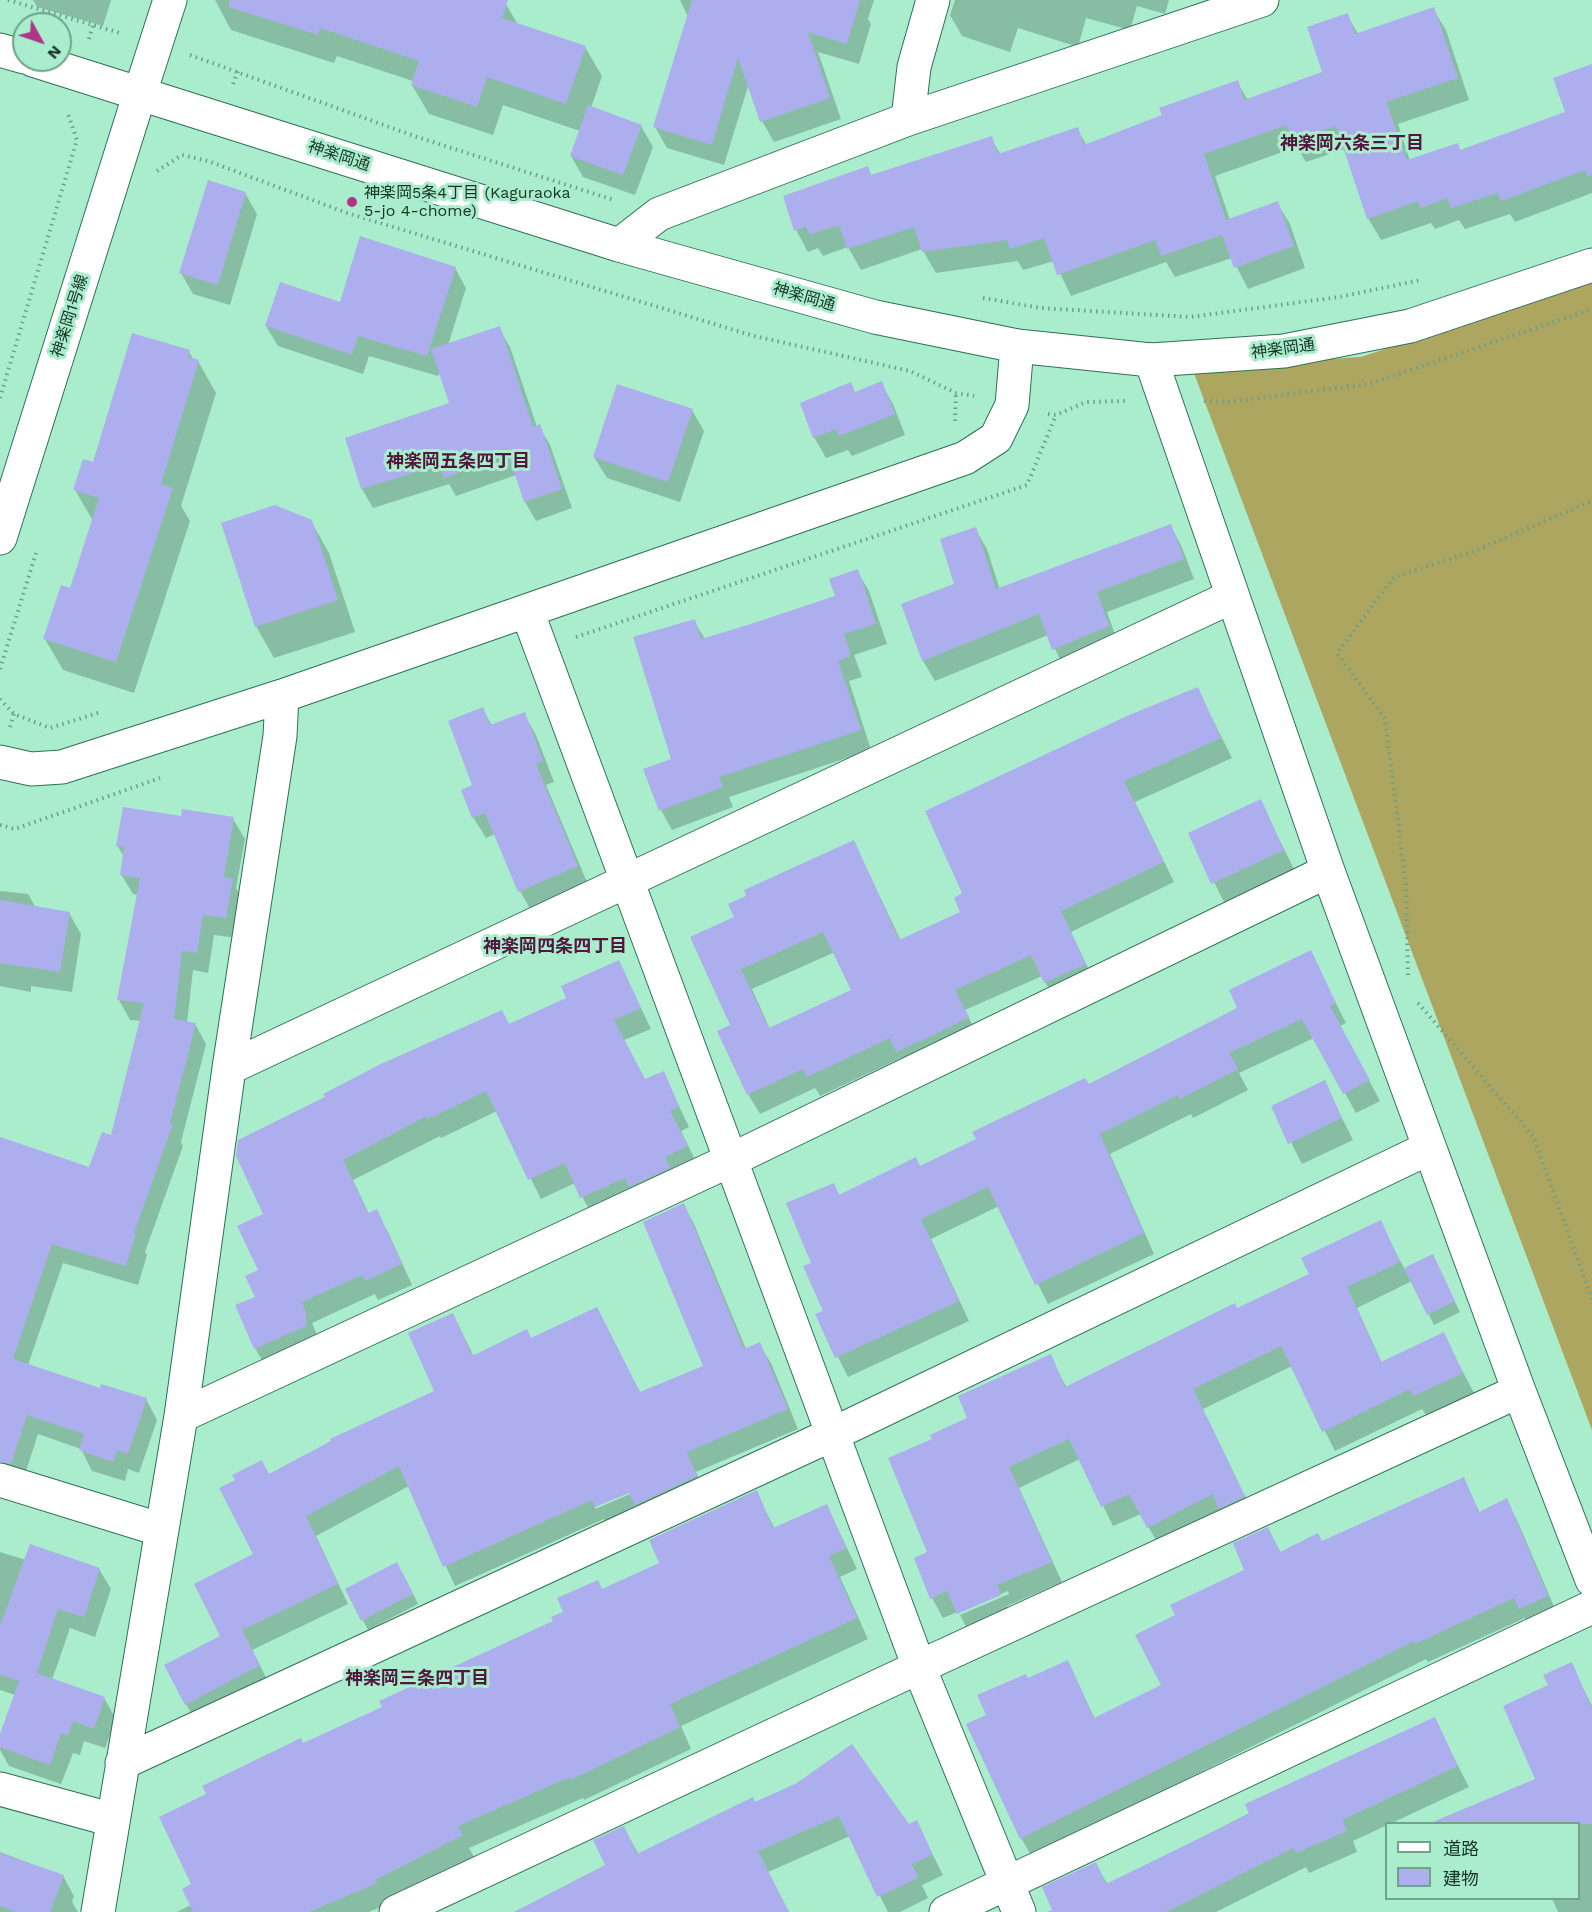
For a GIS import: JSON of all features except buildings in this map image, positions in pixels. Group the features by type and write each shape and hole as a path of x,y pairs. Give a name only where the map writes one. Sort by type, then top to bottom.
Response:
{"street":[{"name":"神楽岡1号線","path":"0,538 170,0"},
{"path":"908,119 914,67 933,0"},
{"path":"619,245 659,214 908,119 1262,0"},
{"name":"神楽岡通","path":"72,72 619,245 875,317 1017,346 1151,360 1284,351 1410,326 1592,265"},
{"path":"0,762 31,769 62,766 282,696 965,458 996,438 1012,405 1017,346"},
{"path":"1151,360 1231,597 1328,871 1429,1148 1592,1580"},
{"path":"229,1068 1231,597"},
{"path":"527,610 626,883 732,1159 919,1667 1013,1897"},
{"path":"98,1912 181,1416 229,1068 280,736 282,696"},
{"path":"181,1416 732,1159 1328,871"},
{"path":"122,1763 833,1434 1429,1148"},
{"path":"396,1912 919,1667 1520,1391"},
{"path":"0,1480 162,1530"},
{"path":"946,1912 1013,1897 1592,1607"},
{"path":"0,1789 112,1820"}],"path":[{"path":"238,71 417,137 659,214"},
{"path":"0,398 77,140 65,105"},
{"path":"972,296 1041,308 1190,317 1340,297 1425,279"},
{"path":"1408,980 1406,886 1385,719 1336,653 1394,577 1472,552 1592,501"},
{"path":"1416,1001 1533,1136 1592,1299"}],"shaded area":[{"path":"1592,280 1592,1430 1192,368 1361,357"}],"place":[{"name":"神楽岡5条4丁目 (Kaguraoka 5-jo 4-chome)","path":"352,202"}],"district":[{"name":"神楽岡六条三丁目","path":"1352,144"},
{"name":"神楽岡五条四丁目","path":"458,462"},
{"name":"神楽岡四条四丁目","path":"555,947"},
{"name":"神楽岡三条四丁目","path":"417,1679"}]}
